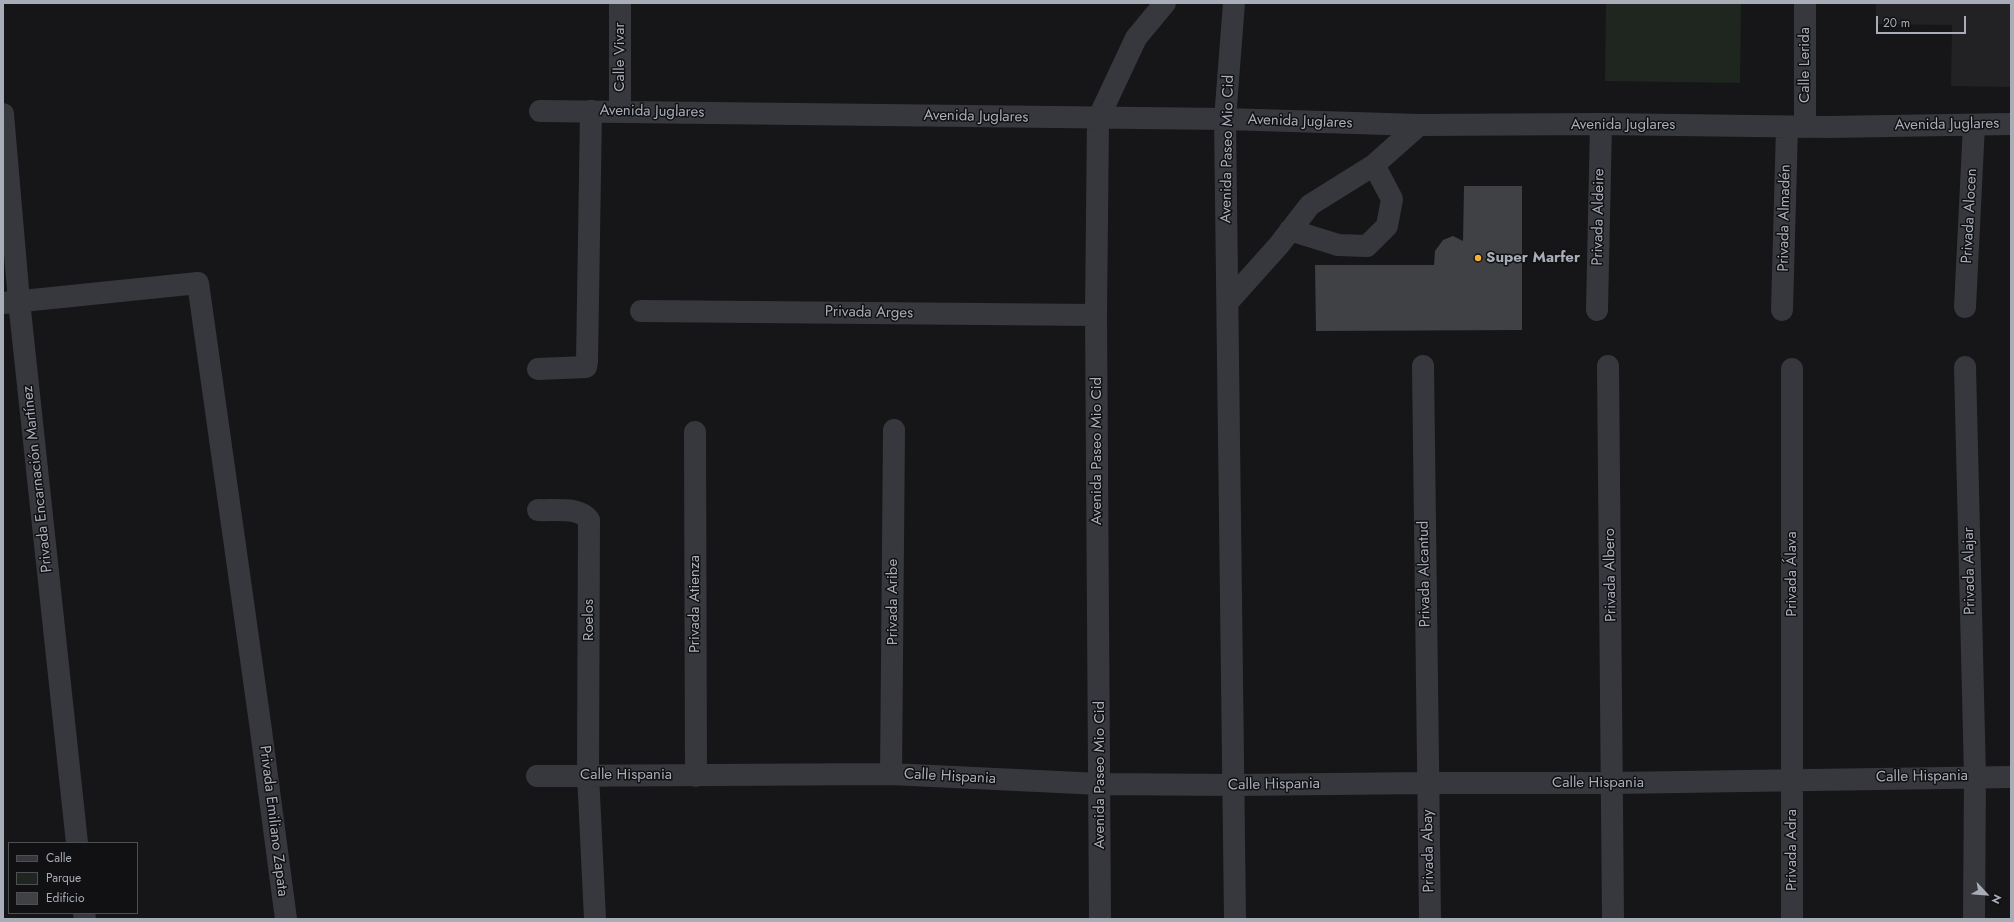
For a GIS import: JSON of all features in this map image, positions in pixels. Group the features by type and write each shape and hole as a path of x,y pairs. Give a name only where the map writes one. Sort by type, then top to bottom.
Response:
{"street":[{"name":"Calle Vivar","path":"620,3 620,112"},
{"name":"Avenida Paseo Mio Cid","path":"1100,919 1096,315 1098,119 1136,38 1165,3"},
{"name":"Avenida Paseo Mio Cid","path":"1234,3 1225,119 1235,919"},
{"name":"Calle Lerida","path":"1796,126 1806,3"},
{"name":"Avenida Juglares","path":"540,111 1098,119 1225,119 1419,125 1601,124 1796,126 2011,124"},
{"path":"538,369 586,367 588,362 592,111"},
{"name":"Privada Encarnación Martínez","path":"3,114 11,302 77,842"},
{"name":"Privada Aldeire","path":"1597,310 1601,124"},
{"path":"1228,302 1310,205 1374,165 1419,125"},
{"name":"Privada Alocen","path":"1965,307 1974,125"},
{"name":"Privada Almadén","path":"1782,310 1796,126"},
{"path":"1290,230 1338,245 1367,246 1387,226 1392,199 1374,165"},
{"name":"Privada Emiliano Zapata","path":"11,302 198,284 260,722 286,919"},
{"name":"Privada Arges","path":"641,311 1096,315"},
{"name":"Privada Alcantud","path":"1423,366 1428,782"},
{"name":"Privada Albero","path":"1608,366 1613,783 1613,919"},
{"name":"Privada Alajar","path":"1965,367 1976,776 1974,919"},
{"name":"Privada Álava","path":"1791,780 1792,369"},
{"name":"Privada Aribe","path":"892,774 894,430"},
{"name":"Privada Atienza","path":"695,432 696,776"},
{"name":"Roelos","path":"538,510 577,511 584,514 589,520 588,774"},
{"path":"588,774 595,919"},
{"name":"Calle Hispania","path":"537,776 588,774 696,776 892,774 1100,784 1234,785 1428,782 1613,783 2011,776"},
{"name":"Privada Adra","path":"1791,780 1792,919"},
{"name":"Privada Abay","path":"1428,782 1430,919"}],"shaded area":[{"path":"1876,3 2011,3 2011,87 1951,86 1952,25 1876,24"}],"green space":[{"path":"1606,3 1741,3 1740,83 1605,81"}],"building":[{"name":"Super Marfer","path":"1464,186 1522,186 1522,330 1316,331 1315,265 1434,265 1435,251 1443,240 1453,236 1463,241"}],"place":[{"name":"Super Marfer","path":"1478,258"}]}
